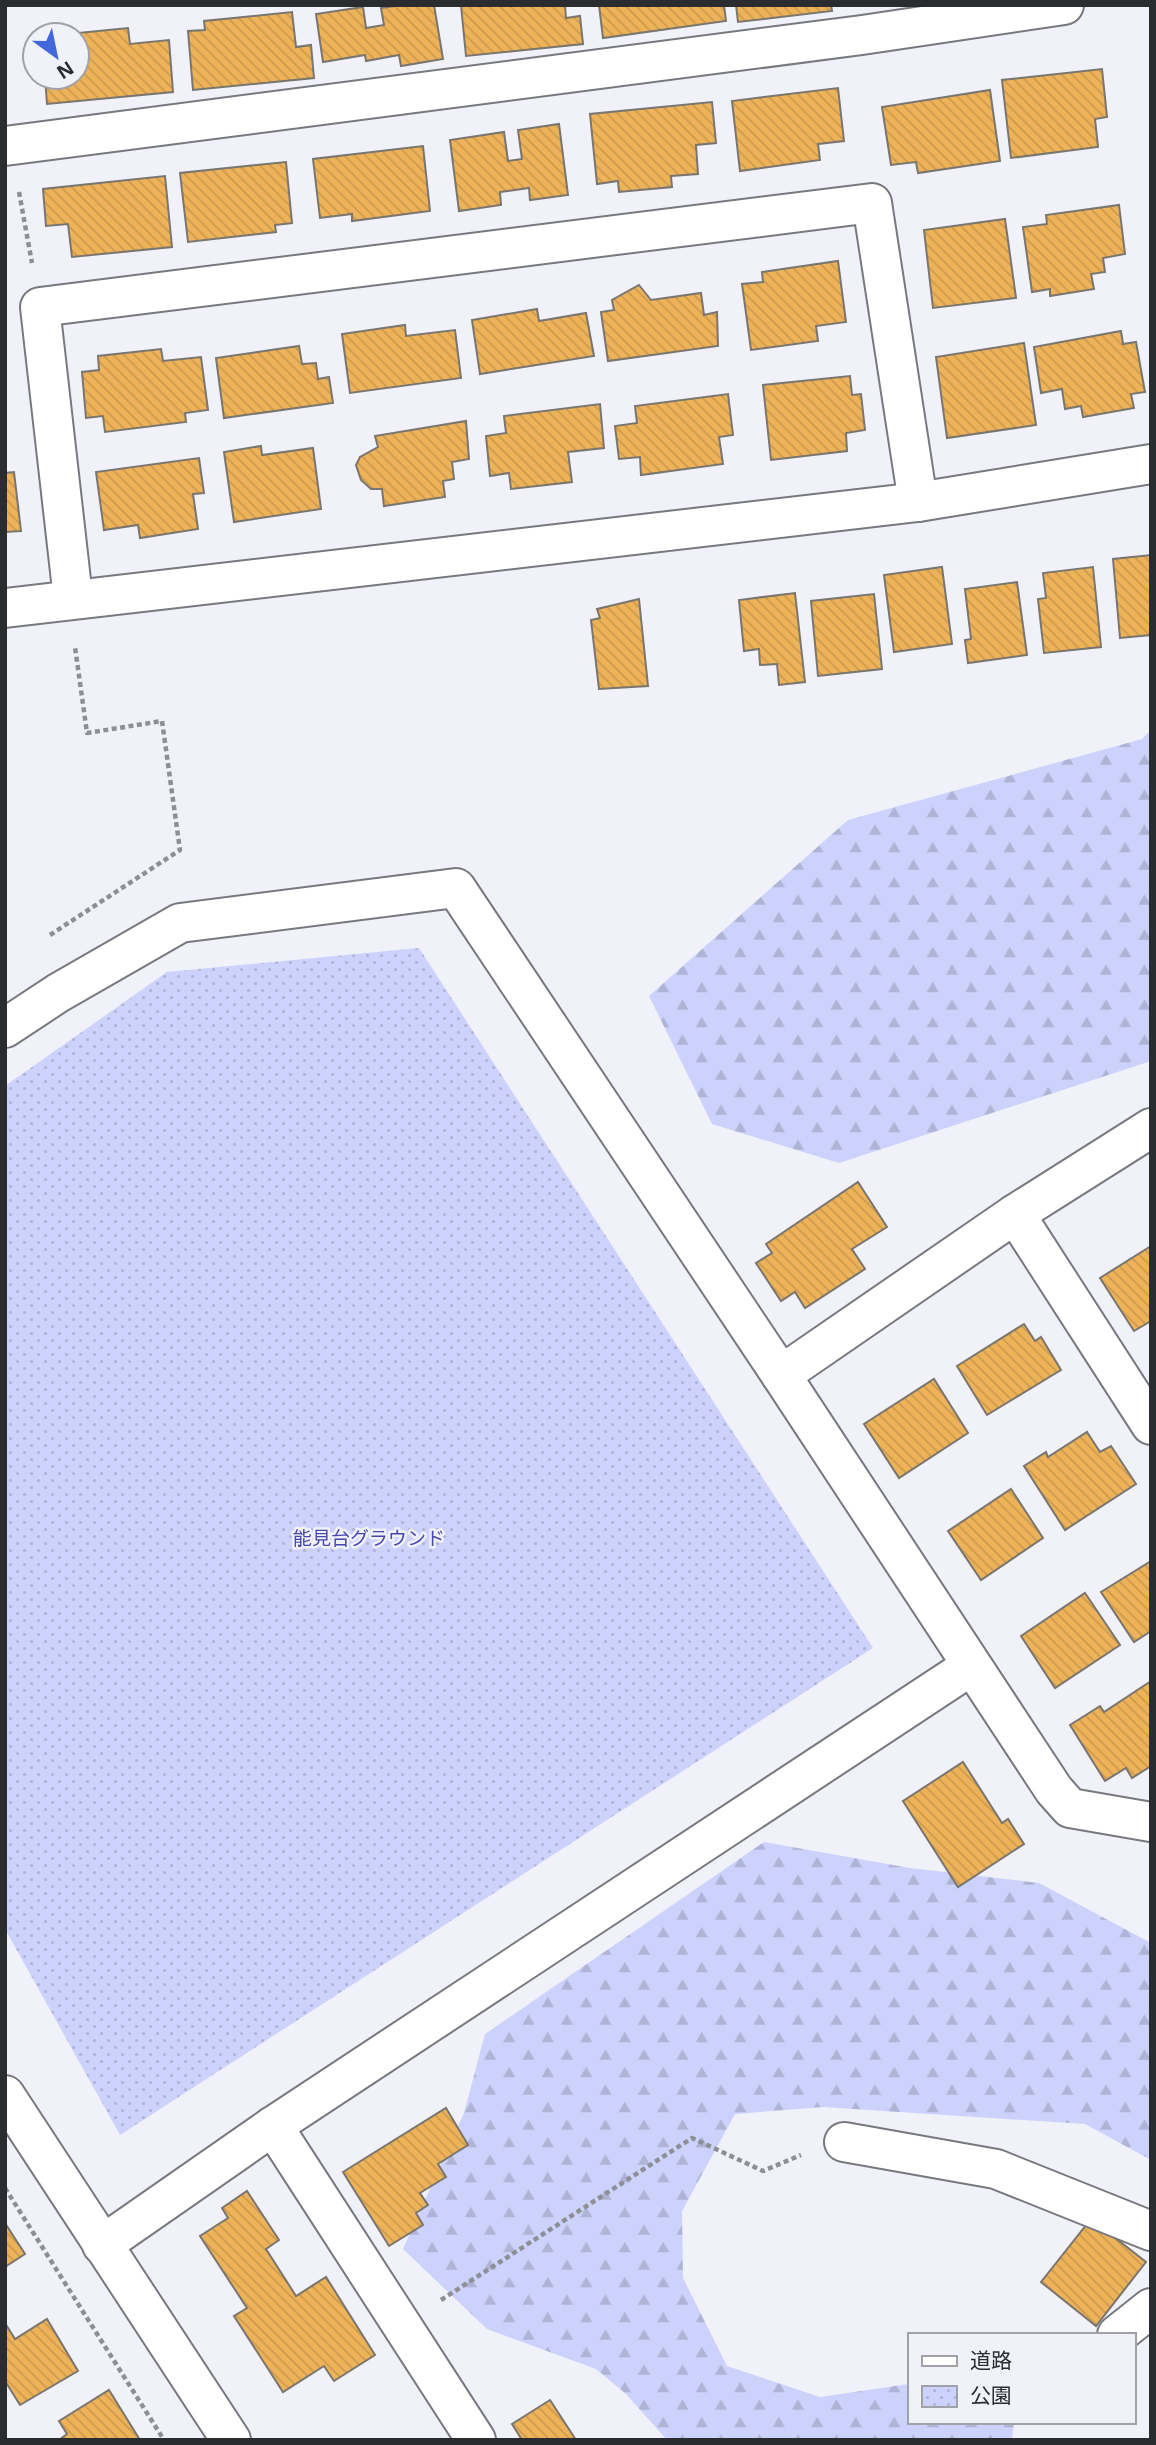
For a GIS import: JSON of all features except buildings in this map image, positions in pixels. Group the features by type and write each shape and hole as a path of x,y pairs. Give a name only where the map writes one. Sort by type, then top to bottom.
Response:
{"street":[{"path":"8,145 848,37 1064,5"},
{"path":"73,598 40,307 872,203 918,502"},
{"path":"5,608 918,502 1151,464"},
{"path":"5,1028 58,993 180,923 456,888 1054,1790 1070,1808 1151,1822"},
{"path":"781,1375 1015,1214 1151,1128"},
{"path":"1015,1214 1151,1425"},
{"path":"102,2245 272,2126 971,1666"},
{"path":"5,2095 231,2440"},
{"path":"272,2126 476,2440"},
{"path":"844,2142 996,2169 1151,2231"},
{"path":"1120,2333 1151,2308"}],"path":[{"path":"8,145 40,307"},
{"path":"50,935 180,850 162,721 87,733 74,643"},
{"path":"402,2325 692,2138 763,2171 822,2146 844,2142"},
{"path":"5,2188 164,2440"}],"green space":[{"path":"1151,730 1151,1061 839,1163 712,1124 649,996 848,820 1142,739"},
{"name":"能見台グラウンド","path":"419,948 873,1648 120,2135 5,1929 5,1086 167,972"},
{"path":"764,1842 910,1868 1039,1883 1151,1943 1151,2160 1085,2124 823,2107 735,2114 682,2211 683,2278 727,2366 820,2397 908,2384 908,2424 1014,2424 1012,2440 667,2440 626,2394 596,2369 487,2329 403,2249 464,2113 485,2034"}]}
